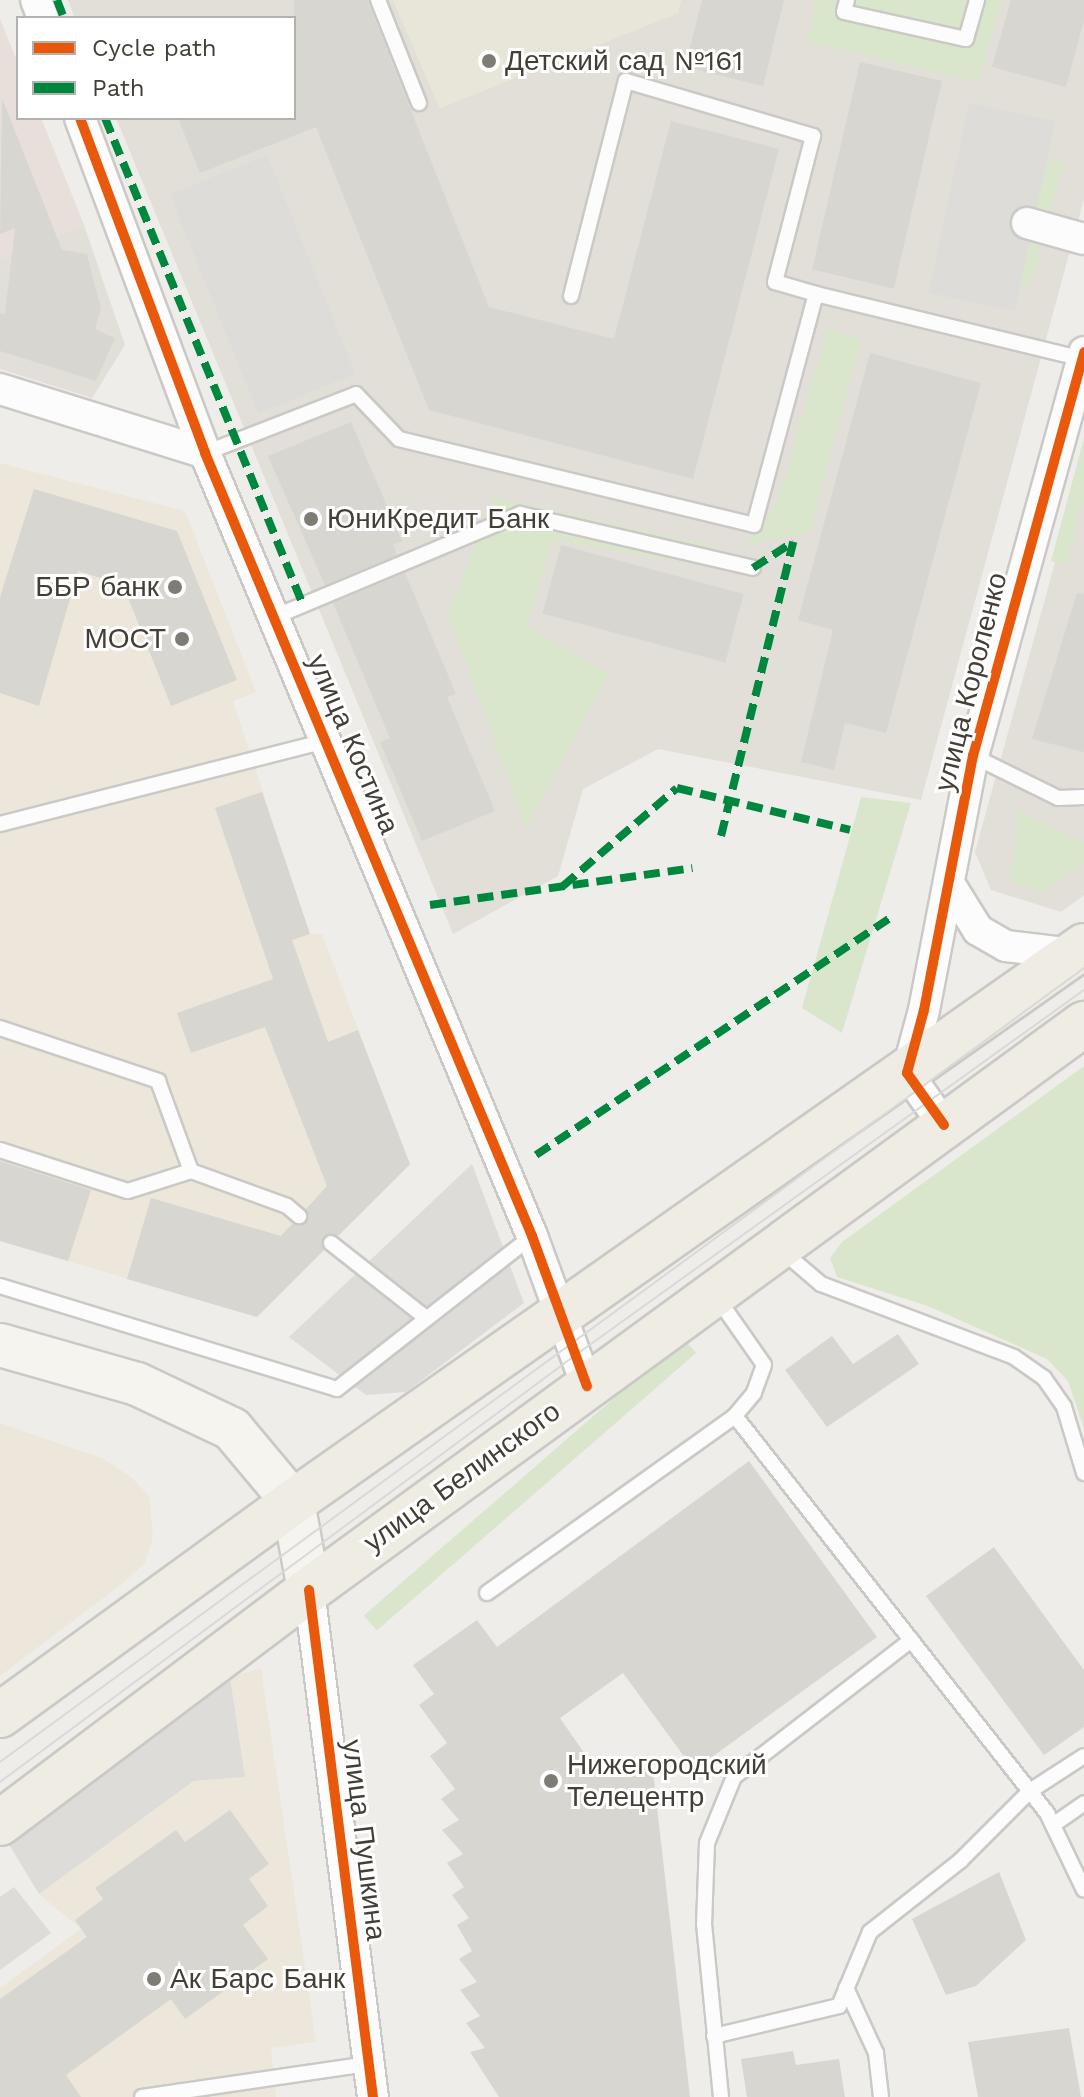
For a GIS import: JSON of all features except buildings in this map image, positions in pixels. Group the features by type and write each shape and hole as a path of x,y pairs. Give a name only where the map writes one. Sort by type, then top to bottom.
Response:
{"main road":[{"path":"0,1715 293,1502 1079,950"},
{"name":"улица Белинского","path":"0,1823 309,1590 1084,1024"},
{"path":"0,1345 137,1384 232,1429 293,1502 309,1590"}],"street":[{"name":"улица Костина","path":"81,120 205,453 532,1236 563,1313 587,1386"},
{"path":"1027,223 1084,239"},
{"name":"улица Короленко","path":"907,1073 950,885 973,756 1083,356"},
{"path":"0,389 205,453"},
{"path":"950,885 978,930 1006,946 1079,950"},
{"path":"907,1073 944,1125"},
{"name":"улица Пушкина","path":"309,1590 373,2097"}],"lane":[{"path":"378,0 419,103"},
{"path":"847,0 844,12 966,39 977,0"},
{"path":"571,296 626,81 813,136 775,282 1083,356"},
{"path":"205,453 356,394 399,439 754,525 816,294"},
{"path":"274,617 520,514 753,568"},
{"path":"0,824 325,741"},
{"path":"973,756 1058,798 1084,797"},
{"path":"0,1028 158,1081 191,1171"},
{"path":"0,1150 128,1191 191,1171 287,1206 299,1216"},
{"path":"0,1286 337,1389 532,1236"},
{"path":"331,1243 426,1318"},
{"path":"777,1246 821,1284 1014,1357 1044,1378 1064,1407 1084,1473"},
{"path":"487,1593 735,1416 754,1393 764,1365 713,1293"},
{"path":"735,1416 1030,1791 1053,1825 1084,1890"},
{"path":"721,2097 704,1925 707,1843 734,1777 911,1640"},
{"path":"714,2036 839,2006 870,1932 960,1861 1030,1791 1084,1756"},
{"path":"1053,1825 1084,1803"},
{"path":"846,1988 876,2053 881,2097"},
{"path":"142,2097 369,2064"}],"shaded area":[{"path":"68,0 393,0 440,108 678,13 681,0 1084,0 1084,199 921,800 658,749 583,789 558,876 453,934 117,120 296,120 296,16 74,16"},
{"name":"Детский сад №161","path":"393,0 681,0 678,13 440,108"},
{"path":"0,19 16,58 16,120 42,120 84,225 0,258"},
{"path":"969,103 1055,121 1015,311 929,293"},
{"path":"267,155 355,374 258,413 170,194"},
{"path":"84,225 125,345 92,398 0,369 0,258"},
{"path":"1084,458 1084,895 1061,912 991,890 975,852"},
{"path":"0,463 185,511 256,692 233,701 310,934 322,934 410,1165 257,1317 0,1241"},
{"path":"472,1164 524,1303 406,1392 366,1395 289,1337"},
{"path":"0,1423 104,1459 132,1478 149,1496 153,1537 145,1563 122,1584 0,1676"},
{"path":"261,1668 316,2042 271,2048 276,2097 0,2097 0,1988 81,1929 39,1894 195,1781 245,1777 230,1677"},
{"path":"230,1677 245,1777 194,1781 39,1894 5,1838"},
{"path":"14,1887 51,1933 0,1970 0,1897"}],"green space":[{"path":"816,0 1002,0 978,83 807,41"},
{"path":"1027,158 1064,164 1029,287 998,271"},
{"path":"827,329 861,340 810,532 746,546 777,504"},
{"path":"1084,438 1084,497 1066,566 1051,561"},
{"path":"494,497 709,545 691,564 553,540 527,627 609,674 526,828 448,613"},
{"path":"861,797 911,803 842,1033 802,1008"},
{"path":"1018,811 1084,843 1084,862 1042,893 1010,881"},
{"path":"1084,1066 1084,1428 1068,1381 1047,1359 928,1306 837,1277 830,1258 842,1242"},
{"path":"683,1338 696,1353 377,1631 364,1616"}],"tram line":[{"path":"0,1762 1084,968"},
{"path":"0,1782 577,1354 1084,990"}],"marked path":[{"path":"57,0 63,16"},
{"path":"106,120 303,605"},
{"path":"753,568 793,542"},
{"path":"721,836 793,542"},
{"path":"563,886 677,788 850,830"},
{"path":"430,905 692,868"},
{"path":"536,1155 890,918"}],"cycle path":[{"path":"81,120 205,453 532,1236 587,1386"},
{"path":"944,1125 907,1073 924,1010 973,756 1084,352"},
{"path":"309,1590 373,2097"}],"place":[{"name":"Детский сад №161","path":"489,61"},
{"name":"ЮниКредит Банк","path":"311,519"},
{"name":"ББР банк","path":"175,587"},
{"name":"МОСТ","path":"182,639"},
{"name":"Нижегородский Телецентр","path":"551,1781"},
{"name":"Ак Барс Банк","path":"154,1979"}]}
